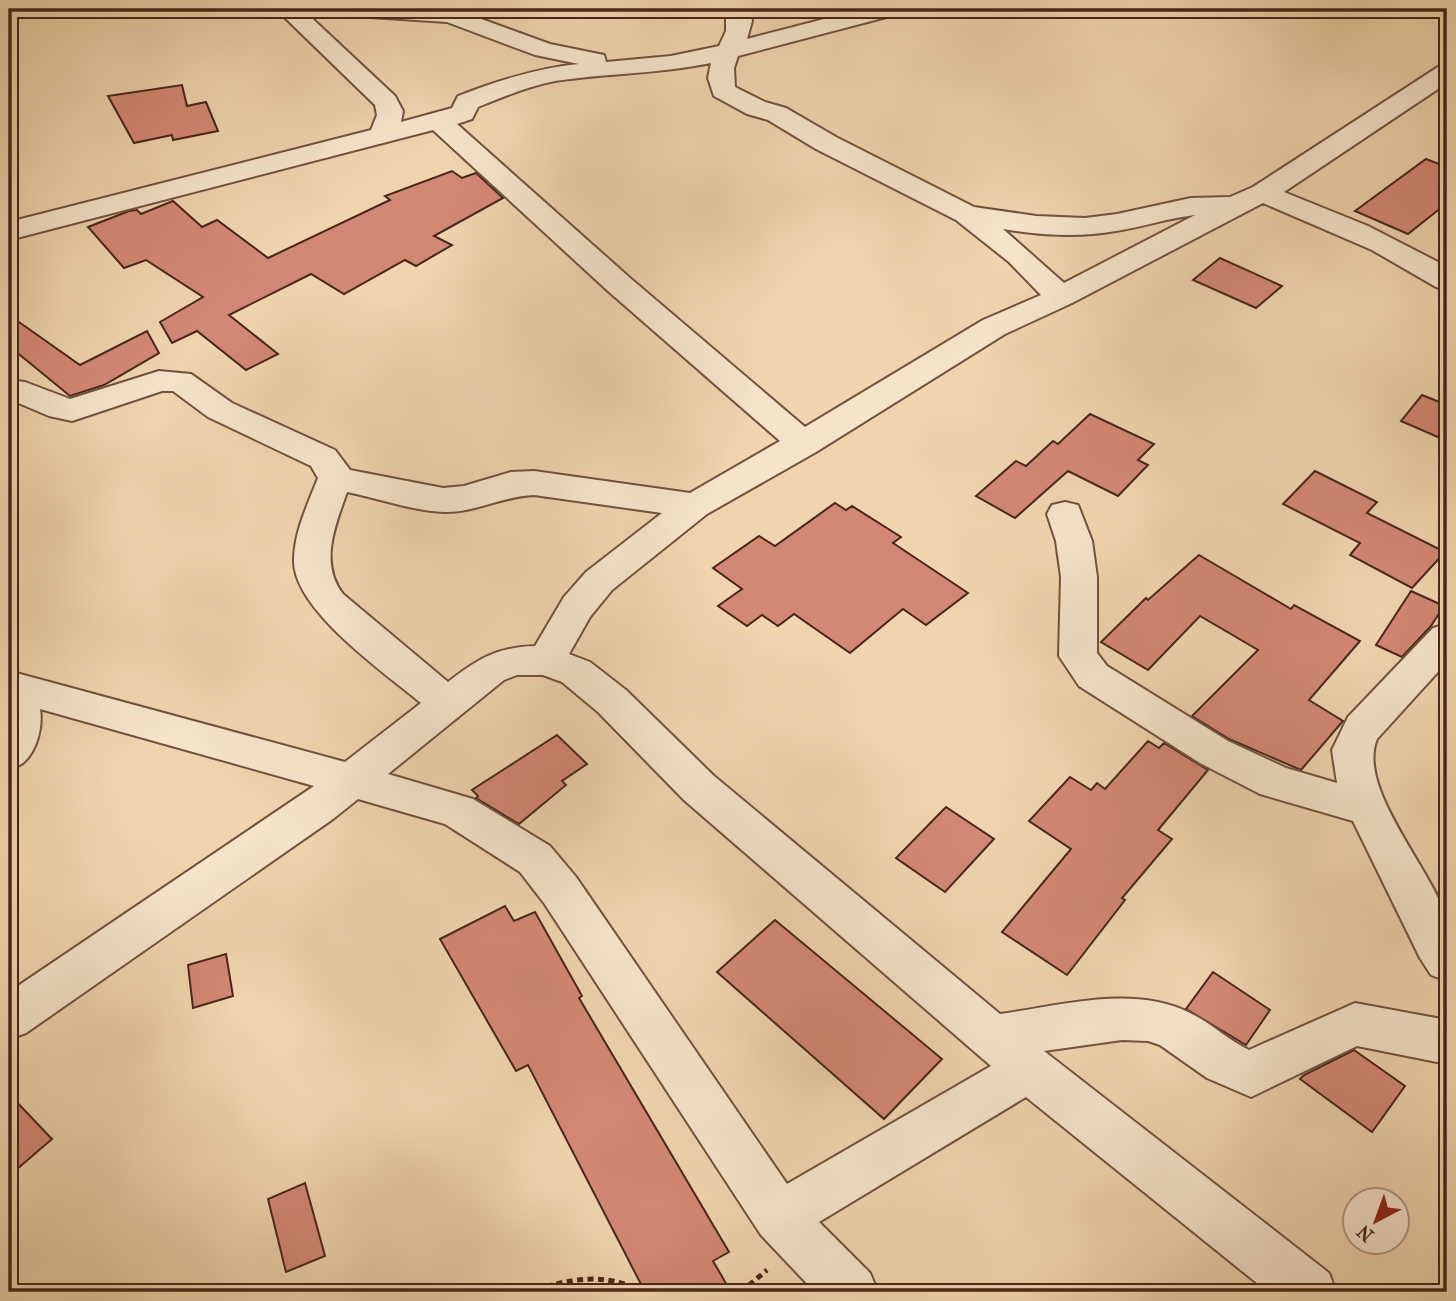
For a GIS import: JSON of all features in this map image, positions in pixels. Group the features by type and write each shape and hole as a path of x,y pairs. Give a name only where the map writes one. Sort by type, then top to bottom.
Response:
{"street":[{"path":"288,9 386,102 391,112 390,119 381,136"},
{"path":"355,9 450,15 544,50 621,66"},
{"path":"738,9 743,23 736,40 726,52 720,82 723,91 756,108 778,114 826,143 966,214 1019,256 1061,297"},
{"path":"9,231 460,115 467,102 508,86 554,74 621,66 671,64 890,9"},
{"path":"546,660 577,607 599,581 695,506 804,444 994,327 1061,297 1250,198 1447,72"},
{"path":"438,121 555,230 804,444"},
{"path":"966,214 1019,224 1099,225 1184,206 1250,198 1368,239 1423,265 1447,281"},
{"path":"14,389 61,409 72,410 159,381 180,381 220,410 323,458 333,469 335,478 313,547 312,566 316,585 330,604 447,703"},
{"path":"335,478 443,500 465,498 511,484 534,483 695,506"},
{"path":"1065,514 1074,541 1079,577 1078,656 1093,676 1214,752 1275,782 1369,810"},
{"path":"1447,638 1362,728 1355,740 1352,757 1369,810 1412,894 1432,943 1447,961"},
{"path":"9,1018 318,807 489,670 514,661 546,660 576,671 612,701 699,788 1075,1108 1310,1292"},
{"path":"9,688 22,711 22,724 9,752"},
{"path":"9,688 458,811 535,859 560,890 779,1217 852,1292"},
{"path":"992,1037 1122,1019 1148,1020 1174,1028 1224,1062 1251,1075 1280,1058 1354,1024 1447,1042"},
{"path":"779,1217 1030,1069"}],"path":[{"path":"9,21 54,9"},
{"path":"526,1292 583,1275 629,1283 645,1292"}],"building":[{"path":"182,85 187,106 206,102 218,131 173,140 172,135 134,143 108,96"},
{"path":"1426,159 1447,167 1447,203 1408,234 1355,211"},
{"path":"452,171 462,178 476,173 503,198 434,236 452,245 416,266 405,260 344,294 311,274 229,315 278,354 246,370 197,331 172,343 160,322 203,297 146,260 124,268 88,227 129,211 137,210 141,214 173,201 202,227 217,220 268,258 390,200 385,196"},
{"path":"1220,258 1282,286 1256,308 1193,280"},
{"path":"9,315 80,365 147,331 159,353 104,385 70,396 9,346"},
{"path":"1422,395 1447,405 1447,441 1401,421"},
{"path":"1090,414 1154,444 1138,460 1148,465 1118,496 1068,471 1015,518 976,496 1016,461 1026,466 1053,441 1058,444"},
{"path":"1315,471 1377,502 1367,513 1445,552 1412,588 1350,555 1360,543 1283,504"},
{"path":"835,503 846,510 852,506 901,537 893,543 968,593 926,625 903,609 850,653 794,614 778,626 762,615 747,626 718,606 742,589 713,568 759,536 775,546"},
{"path":"1199,555 1291,609 1294,605 1360,641 1309,700 1343,721 1301,770 1229,739 1192,716 1258,650 1200,616 1148,670 1101,642 1146,598 1148,600"},
{"path":"1411,591 1444,606 1431,626 1402,657 1376,645"},
{"path":"557,735 587,764 562,781 566,785 519,824 476,798 478,796 472,790"},
{"path":"1148,741 1159,748 1164,743 1208,770 1158,830 1172,839 1122,898 1125,900 1067,975 1002,932 1071,849 1029,821 1070,777 1091,790 1097,783 1105,789"},
{"path":"946,807 994,839 945,892 896,858"},
{"path":"505,906 514,921 535,912 582,996 579,998 729,1252 713,1261 731,1292 645,1292 528,1065 516,1071 440,939"},
{"path":"775,920 942,1059 884,1119 717,972"},
{"path":"226,954 233,996 193,1008 188,965"},
{"path":"1213,972 1270,1010 1246,1045 1186,1009"},
{"path":"1354,1050 1405,1086 1372,1132 1300,1079"},
{"path":"9,1094 52,1139 9,1176"},
{"path":"305,1183 325,1256 286,1272 268,1199"}]}
